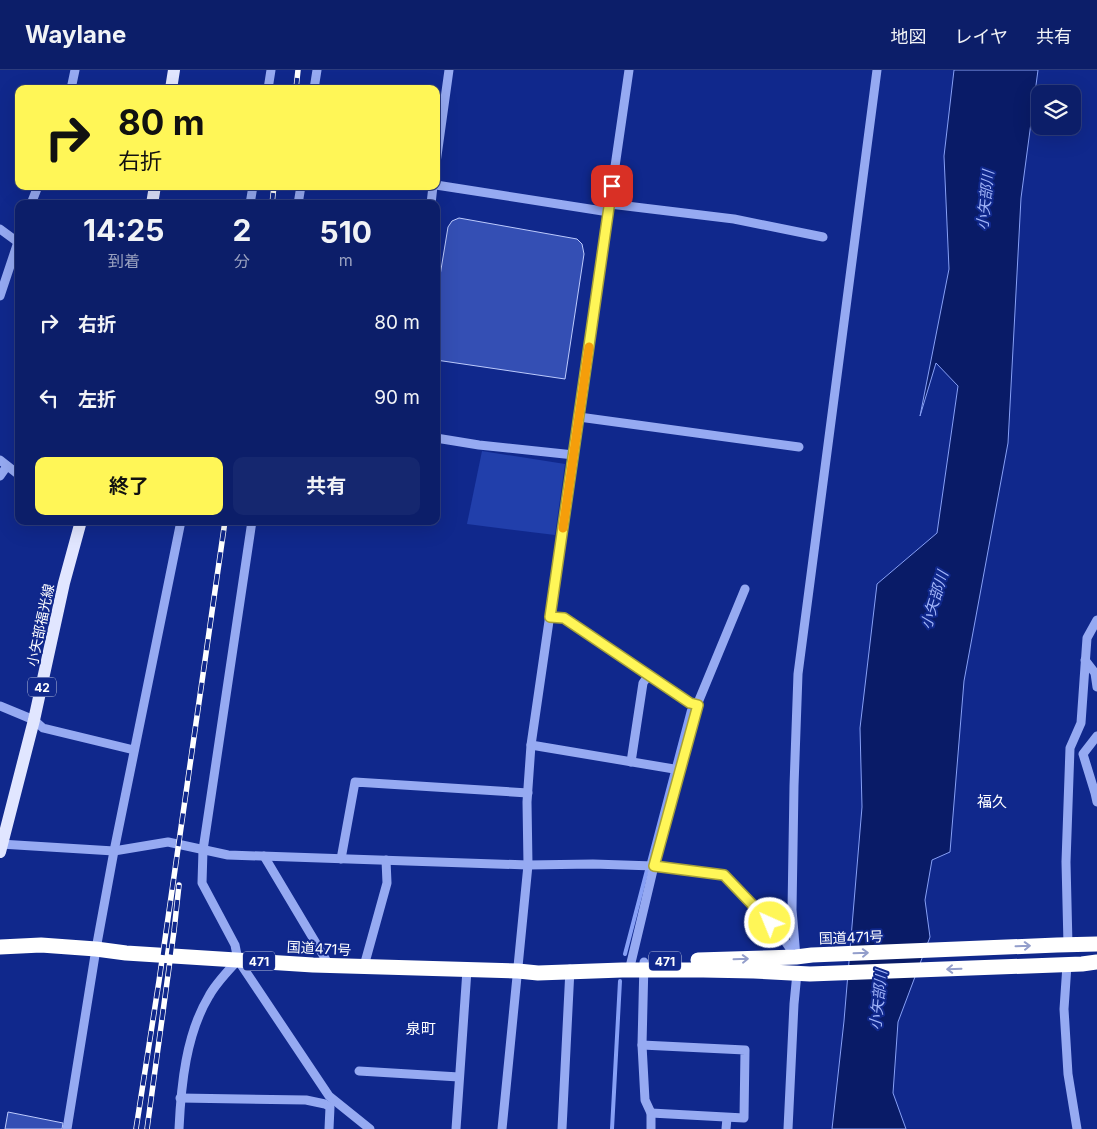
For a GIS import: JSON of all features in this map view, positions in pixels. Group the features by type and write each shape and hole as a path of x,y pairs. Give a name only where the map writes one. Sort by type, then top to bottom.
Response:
{"highway":[{"name":"国道471号","path":"0,947 41,946 329,965 518,971 539,966 570,968 637,966 812,955 1097,944"},
{"name":"国道471号","path":"637,966 804,974 1061,965 1097,962"}],"main road":[{"path":"172,85 174,70"},
{"name":"小矢部福光線","path":"0,847 34,720 64,582 80,525"}],"street":[{"path":"71,85 75,70"},
{"path":"269,85 271,70"},
{"path":"314,85 316,70"},
{"path":"440,134 449,70"},
{"path":"502,1129 528,865 528,793 531,746 629,70"},
{"path":"796,957 792,910 798,674 877,70"},
{"path":"440,187 609,208 734,219 823,237"},
{"path":"0,229 15,239"},
{"path":"0,296 15,250"},
{"path":"579,417 799,447"},
{"path":"440,439 478,445 574,455"},
{"path":"0,476 4,463 15,472"},
{"path":"67,1129 114,851 180,525"},
{"path":"251,525 203,850 202,883 235,945 238,960 329,1096 370,1129"},
{"path":"651,1129 651,1114 645,1100 637,966 654,866 698,705 745,589"},
{"path":"550,617 564,618 648,676 690,703 698,705"},
{"path":"1062,945 1070,748 1081,723 1086,638 1097,620"},
{"path":"1085,660 1095,673 1097,687"},
{"path":"630,762 643,683 648,676"},
{"path":"0,706 34,720 43,728 134,750"},
{"path":"1097,736 1083,754 1097,802"},
{"path":"531,746 680,770"},
{"path":"341,859 355,782 528,793"},
{"path":"0,847 114,851 168,842 228,855 528,865 593,864 654,866 724,875 782,935 796,957"},
{"path":"264,856 329,965"},
{"path":"364,966 387,883 386,860"},
{"path":"179,1129 180,1098 190,1041 197,1018 209,994 238,960"},
{"path":"1061,965 1068,1074 1077,1129"},
{"path":"562,1129 570,968"},
{"path":"456,1129 458,1077 467,970"},
{"path":"788,1129 794,1004 804,974"},
{"path":"642,1045 745,1050 744,1118 651,1114"},
{"path":"359,1071 458,1077"},
{"path":"180,1098 306,1100 330,1107 329,1129"},
{"path":"726,1129 727,1118"}],"shaded area":[{"path":"482,451 565,464 555,535 467,524"}],"water":[{"name":"小矢部川","path":"954,70 1038,70 1036,85 1031,85 1031,123 1021,198 1008,443 964,681 950,852 932,860 925,900 930,937 898,1022 893,1093 906,1129 832,1129 844,1021 862,807 860,728 877,584 937,533 958,386 936,363 920,416 949,269 944,156"}],"building":[{"path":"459,218 577,239 582,244 584,254 565,379 440,361 440,276 448,227 452,221"},
{"path":"8,1112 63,1123 62,1129 5,1129"}],"waterway":[{"path":"625,954 689,710"},
{"path":"612,1129 620,981"}],"railway":[{"path":"296,85 298,70"},
{"path":"272,200 274,190"},
{"path":"136,1129 224,525"},
{"path":"147,1129 179,885"}],"slow traffic":[{"path":"563,528 589,347"}],"district":[{"name":"福久","path":"992,801"},
{"name":"泉町","path":"421,1028"}],"route":[{"path":"612,186 550,617 564,618 648,676 690,703 698,705 654,866 724,875 770,923"}]}
